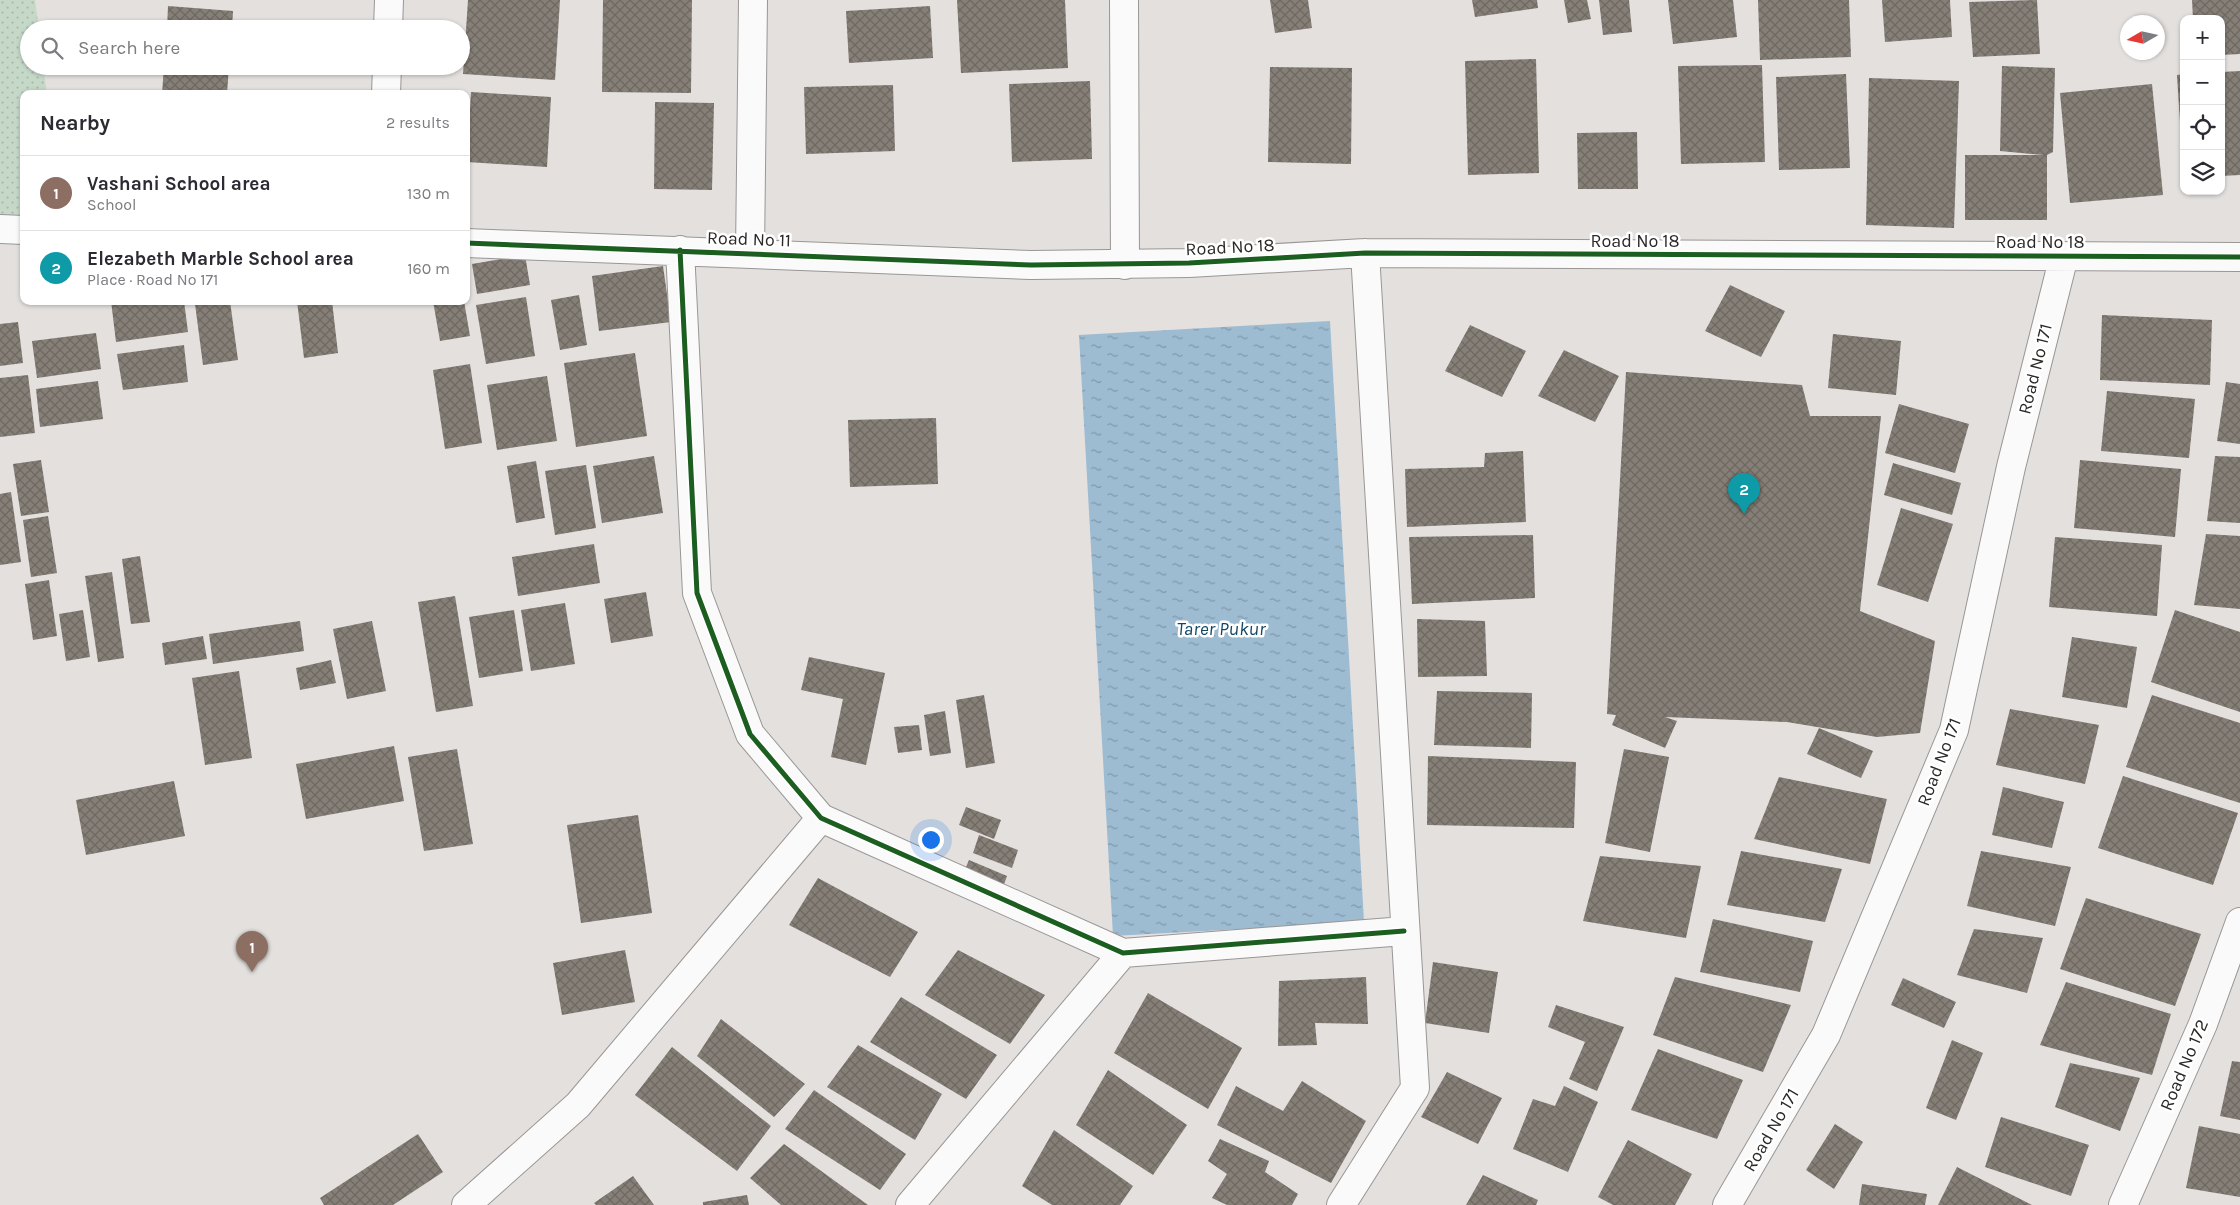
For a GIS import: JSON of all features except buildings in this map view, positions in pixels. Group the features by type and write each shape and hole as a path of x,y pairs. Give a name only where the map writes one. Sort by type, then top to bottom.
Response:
{"street":[{"path":"388,20 389,0"},
{"path":"750,253 752,0"},
{"path":"1124,0 1126,265"},
{"path":"386,90 387,75"},
{"path":"0,229 20,230"},
{"name":"Road No 11","path":"470,242 1031,265"},
{"path":"680,250 697,593 750,734 821,818 1123,954 1404,930"},
{"path":"1351,1202 1415,1088 1404,930 1365,254"},
{"name":"Road No 18","path":"1031,265 1126,265 1365,254 2240,258"},
{"name":"Road No 171","path":"1727,1205 1826,1035 1954,730 2011,467 2064,256"},
{"path":"466,1205 578,1105 821,818"},
{"name":"Road No 172","path":"2123,1205 2203,1024 2240,922"},
{"path":"910,1205 1123,954"}],"green space":[{"path":"0,0 35,0 38,20 20,20 20,75 44,75 46,90 20,90 20,231 0,231"}],"water":[{"name":"Tarer Pukur","path":"1330,321 1364,922 1113,936 1079,335"}],"cycle path":[{"path":"470,243 1031,265 1189,263 1365,253 2240,257"},
{"path":"680,250 697,593 750,734 821,818 1123,953 1404,931"}],"place":[{"name":"Elezabeth Marble School area","path":"1744,514"},
{"name":"Vashani School area","path":"252,972"}]}
